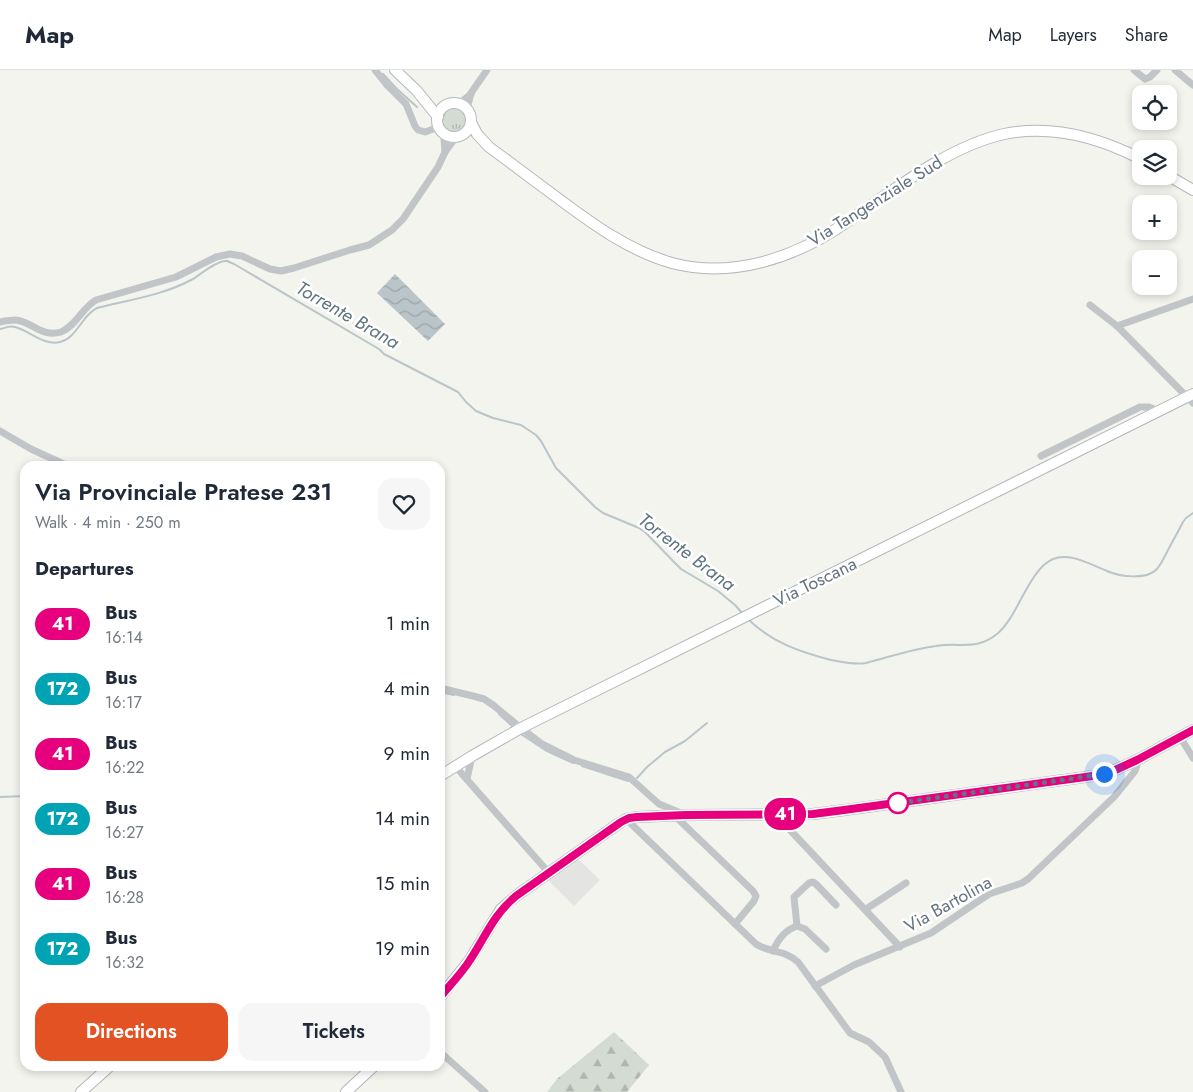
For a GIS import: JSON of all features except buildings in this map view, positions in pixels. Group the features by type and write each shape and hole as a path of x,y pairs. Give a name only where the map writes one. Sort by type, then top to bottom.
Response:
{"main road":[{"path":"395,70 417,91 440,126"},
{"path":"417,91 446,105 452,104 463,107"},
{"path":"440,126 441,110 446,105"},
{"name":"Via Tangenziale Sud","path":"463,107 470,114 470,122 489,146 584,218 625,244 658,259 674,264 709,269 744,266 790,253 842,226 905,182 951,154 1003,134 1033,130 1071,133 1116,146 1132,155"},
{"path":"458,136 468,129 470,122"},
{"name":"Via Tangenziale Sud","path":"440,126 449,136 472,139 489,146"},
{"path":"1177,181 1193,190"},
{"name":"Via Toscana","path":"445,773 521,728 1159,411 1191,398"},
{"path":"445,991 469,961 501,909 516,896 626,819 686,815 813,814 1100,775 1137,760 1193,730"},
{"path":"81,1092 104,1071"},
{"path":"346,1092 369,1071"}],"street":[{"path":"375,70 406,104 418,130 425,132 440,126 445,152"},
{"path":"463,107 487,70"},
{"path":"1134,70 1145,79 1157,70"},
{"path":"1175,70 1193,85"},
{"path":"0,322 18,320 47,333 56,333 69,327 96,300 176,277 216,257 230,254 242,256 270,269 281,270 294,268 364,247 392,230 399,223 438,167 445,152 458,136"},
{"path":"1117,326 1193,299"},
{"path":"1090,305 1117,326 1191,398"},
{"path":"1041,456 1137,408 1146,406 1159,411"},
{"path":"0,431 30,449 57,461"},
{"path":"445,689 473,696 494,705 537,741 563,755 629,777 661,805 686,815"},
{"path":"1180,737 1193,758"},
{"path":"467,779 472,756"},
{"name":"Via Bartolina","path":"815,986 846,968 932,934 989,894 1022,883 1028,879 1114,797 1135,772 1137,760"},
{"path":"455,766 549,873"},
{"path":"776,815 900,947"},
{"path":"675,816 756,896 735,924"},
{"path":"626,819 758,945 788,954 795,959 850,1033 869,1042 885,1058 901,1092"},
{"path":"797,926 794,897 809,883 813,882 816,884 836,906"},
{"path":"866,909 906,883"},
{"path":"773,951 781,936 797,926 805,929 826,949"},
{"path":"445,1056 485,1092"}],"shaded area":[{"path":"578,859 600,880 574,906 547,879"}],"green space":[{"path":"454,108 459,109 465,115 465,125 459,131 454,132 449,131 443,125 442,120 443,115 449,109"},
{"path":"614,1032 649,1065 627,1092 547,1092 557,1079"}],"water":[{"path":"395,274 445,324 428,341 377,293"}],"waterway":[{"path":"383,74 417,107"},
{"name":"Torrente Brana","path":"0,329 13,326 48,342 60,342 71,336 87,316 97,308 146,297 182,285 214,265 227,261 379,349 384,354 458,392 476,411 493,418 521,425 536,435 556,468 595,507 603,513 639,528 646,533 681,569 718,591 743,614"},
{"name":"Torrente Brana","path":"748,619 766,634 797,650 831,660 857,664 936,646 975,644 997,634 1011,617 1037,573 1045,564 1053,559 1060,557 1074,558 1119,575 1147,575 1157,569 1183,522 1193,513"},
{"path":"445,693 454,695"},
{"path":"499,714 512,726"},
{"path":"637,778 665,752 685,741 707,723"},
{"path":"521,734 545,750 573,763"},
{"path":"582,766 628,781"},
{"path":"0,797 20,796"}],"bus line":[{"name":"41","path":"445,991 469,961 501,909 507,903 629,818 686,815 813,814 1100,775 1137,760 1193,730"}],"route":[{"path":"898,803 891,804 1104,774"}]}
